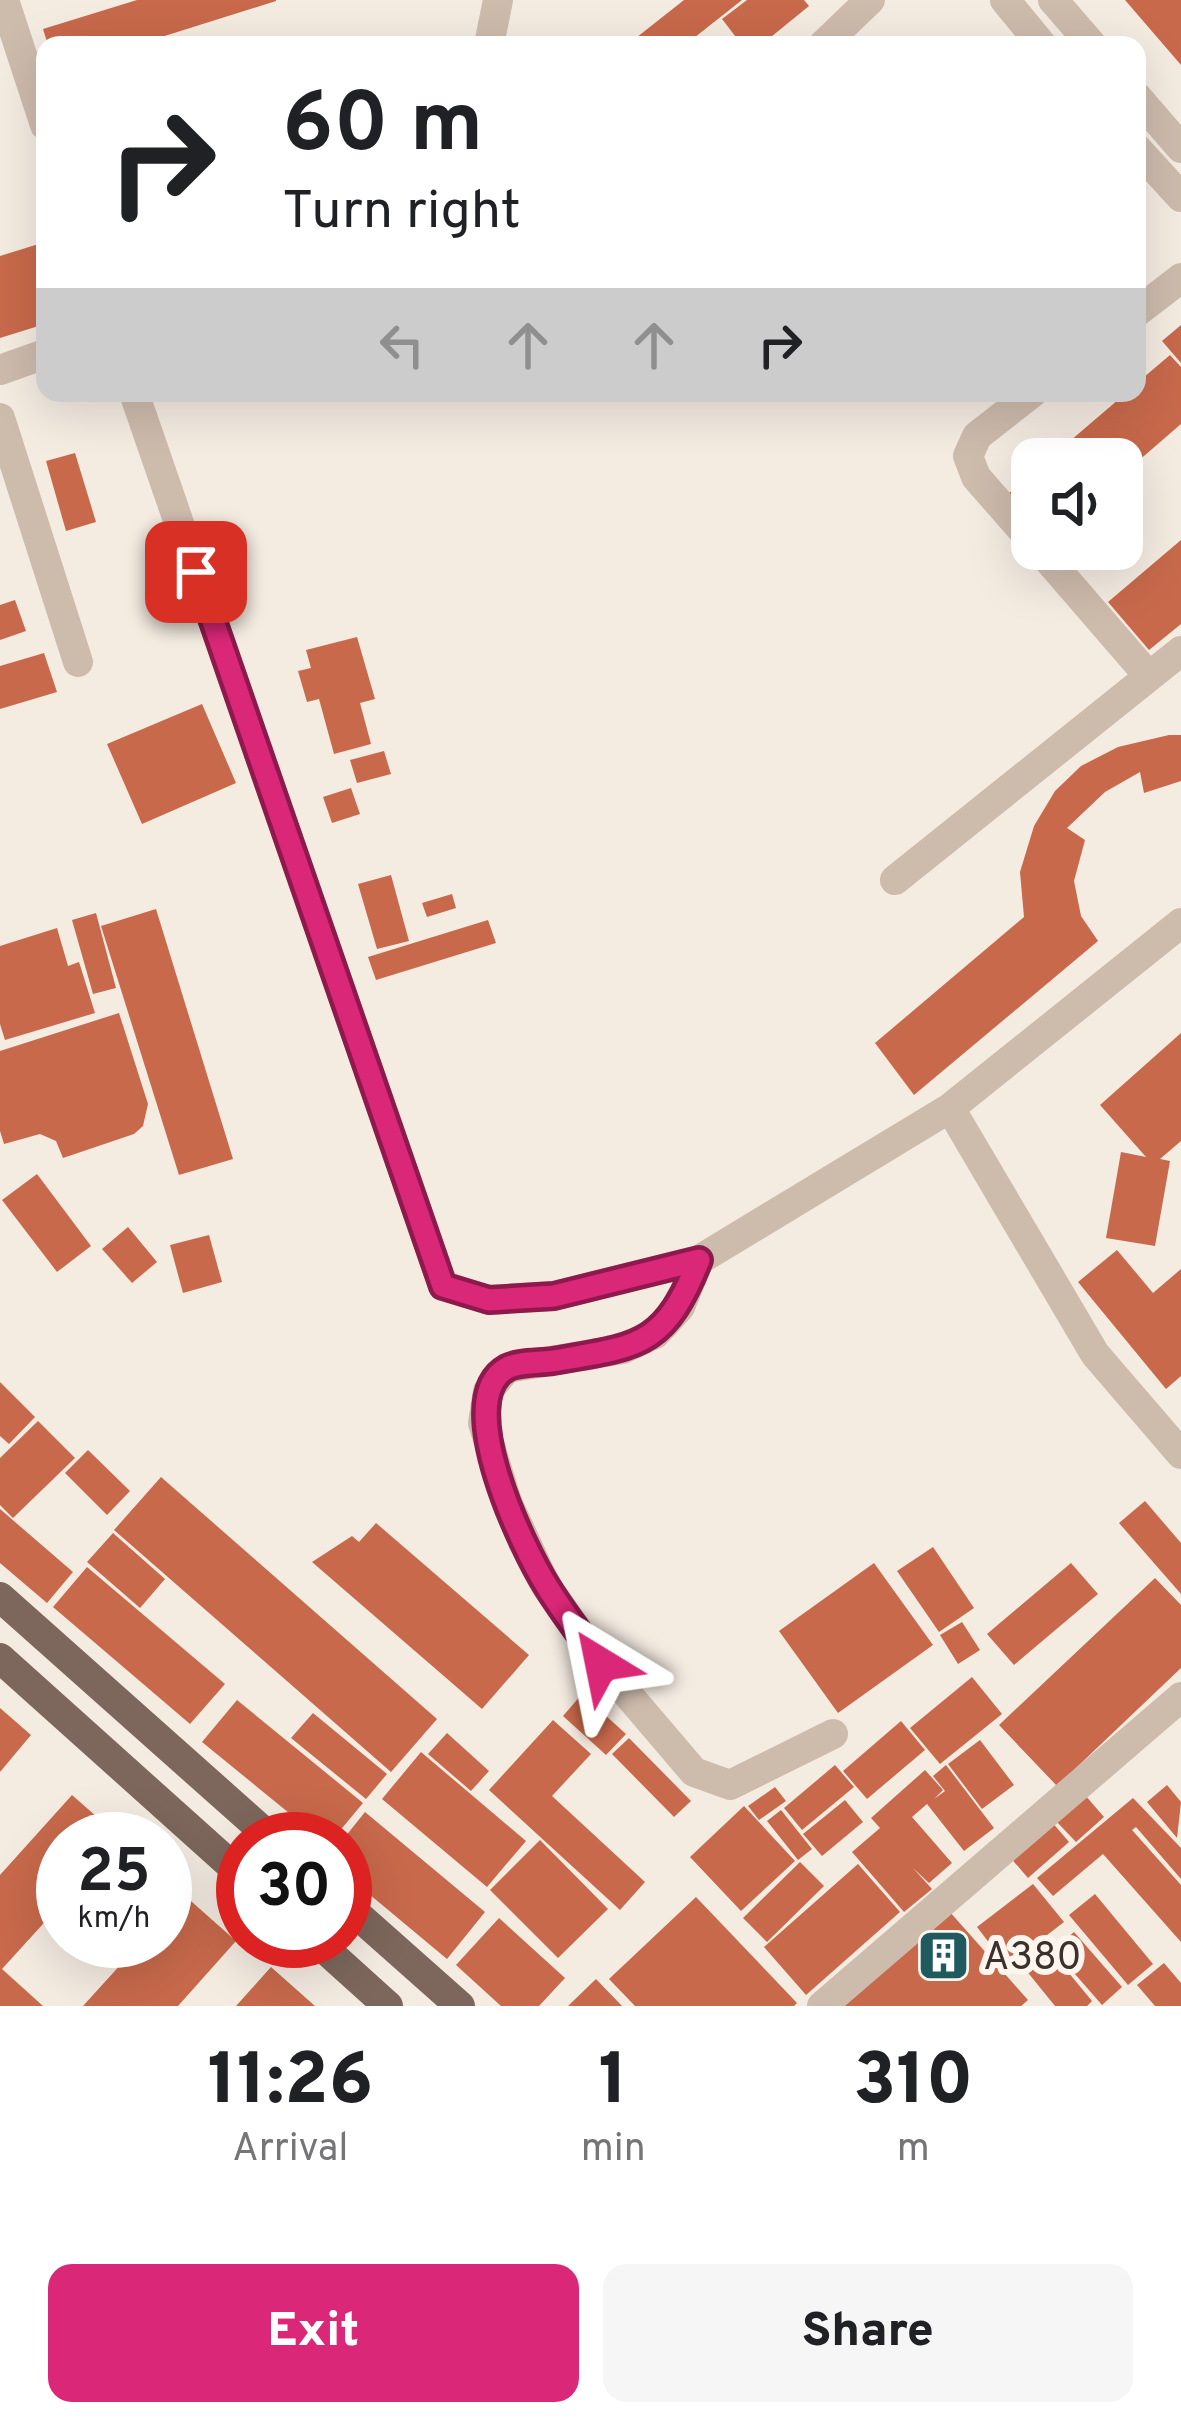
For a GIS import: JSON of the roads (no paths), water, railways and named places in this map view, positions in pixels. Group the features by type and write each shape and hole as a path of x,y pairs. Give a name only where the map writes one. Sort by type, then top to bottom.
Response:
{"main road":[{"path":"0,1597 242,1812"},
{"path":"0,1658 216,1852"},
{"path":"372,1928 460,2006"},
{"path":"346,1968 388,2006"}],"street":[{"path":"4,0 36,97"},
{"path":"491,36 498,0"},
{"path":"832,36 870,0"},
{"path":"1005,0 1035,36"},
{"path":"1053,0 1084,36"},
{"path":"1146,107 1181,148"},
{"path":"1146,159 1181,197"},
{"path":"1146,305 1181,278"},
{"path":"0,370 36,357"},
{"path":"137,402 443,1286 489,1300 554,1296 699,1260 950,1108 1181,923"},
{"path":"1011,518 976,477 968,455 976,436 1020,402"},
{"path":"0,418 78,662"},
{"path":"1057,570 1148,674"},
{"path":"895,880 1181,651"},
{"path":"950,1108 1095,1354 1181,1454"},
{"path":"699,1260 680,1307 655,1334 623,1349 507,1368 488,1390 483,1423 507,1502 546,1586 601,1664 694,1772 730,1785 833,1734"},
{"path":"822,2006 1181,1697"}],"place":[{"name":"A380","path":"944,1955"}]}
